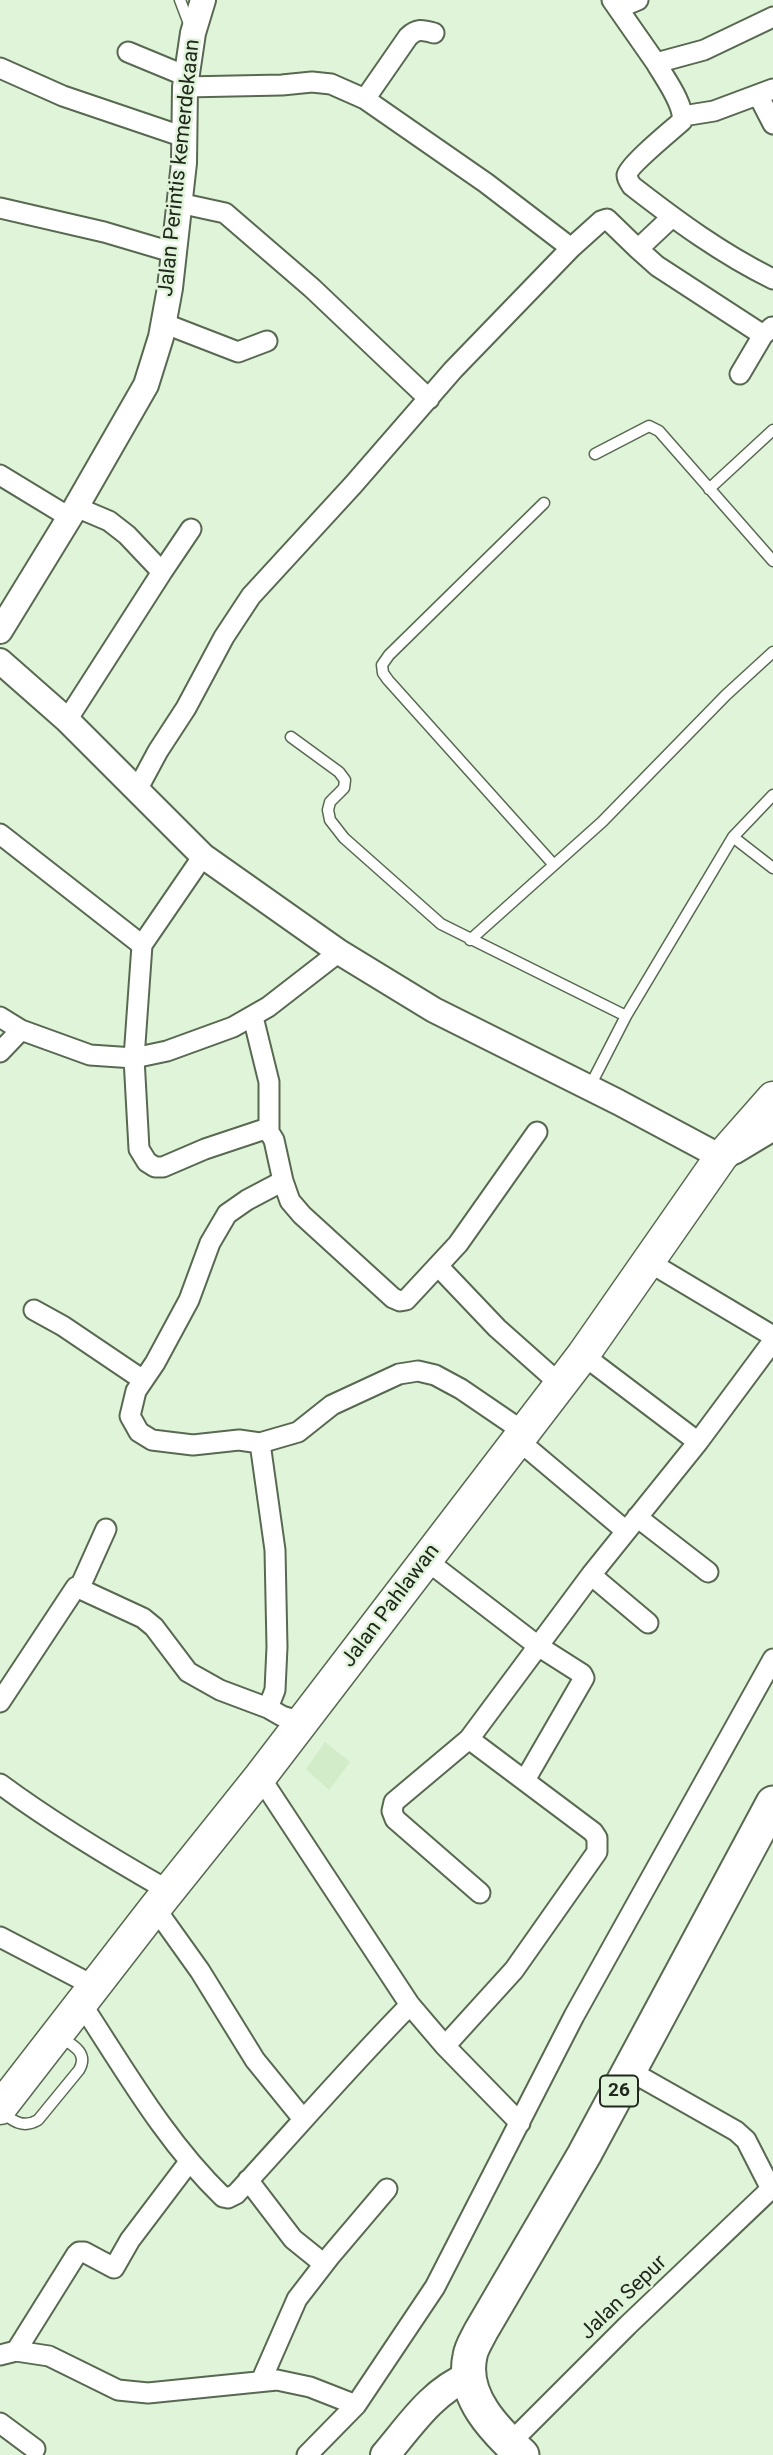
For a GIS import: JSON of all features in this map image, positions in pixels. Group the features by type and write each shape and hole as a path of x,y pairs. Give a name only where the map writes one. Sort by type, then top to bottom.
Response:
{"highway":[{"name":"26","path":"468,2377 470,2355 481,2331 584,2155 773,1803"},
{"path":"468,2377 480,2409 512,2449"}],"main road":[{"name":"Jalan Pahlawan","path":"0,2110 87,1994 260,1777 521,1436 583,1354 722,1157 773,1098"},
{"path":"722,1157 769,1135"},
{"path":"385,2455 432,2400 451,2384 468,2377"}],"street":[{"name":"Jalan Perintis kemerdekaan","path":"0,631 146,385 163,323 175,253 184,163 186,81 193,33 203,0"},
{"path":"638,0 616,4 656,63 683,116 682,121 634,165 627,175 632,186 717,249 773,279"},
{"path":"656,63 704,50 773,15 768,0"},
{"path":"365,99 414,31 434,33"},
{"path":"128,52 186,81 282,85 312,82 331,84 365,99 486,183 571,248"},
{"path":"0,68 63,96 184,137"},
{"path":"683,116 714,111 765,92 773,124"},
{"path":"179,203 225,213 312,288 429,399"},
{"path":"0,208 104,232 175,253"},
{"path":"638,249 672,217"},
{"path":"137,790 187,708 224,637 251,596 453,370 571,248 601,221 607,219 657,266 768,331 740,374"},
{"path":"163,323 238,352 267,341"},
{"path":"0,475 73,512 109,521 127,535 162,572"},
{"path":"67,720 191,529"},
{"path":"0,661 67,720 203,856 339,952 434,1010 722,1157"},
{"path":"0,834 142,945"},
{"path":"203,856 142,945 134,1058 139,1149 141,1156 155,1167 170,1165 205,1149 262,1130 269,1132"},
{"path":"0,1017 21,1030 90,1055 134,1058 178,1047 253,1017 339,952"},
{"path":"253,1017 269,1082 269,1132 274,1140 290,1201 393,1298 405,1300 458,1244 537,1132"},
{"path":"0,1052 21,1030"},
{"path":"283,1181 227,1214 210,1242 189,1300 155,1363 135,1391 130,1416 139,1432 152,1440 192,1446 239,1440 260,1443 298,1432 332,1405 399,1374 418,1371 435,1375 461,1389 631,1524 708,1572"},
{"path":"649,1262 773,1336"},
{"path":"438,1266 497,1328 560,1384"},
{"path":"34,1310 63,1326 143,1380"},
{"path":"480,1893 395,1819 392,1811 394,1802 469,1740 591,1575 698,1441 773,1341"},
{"path":"583,1354 698,1441"},
{"path":"260,1443 275,1550 276,1679 268,1708"},
{"path":"79,1590 106,1529"},
{"path":"426,1560 584,1678 525,1780"},
{"path":"591,1575 648,1623"},
{"path":"0,1702 76,1587 143,1618 154,1627 188,1672 220,1690 302,1722"},
{"path":"307,2455 356,2405 435,2287 574,2016 773,1659"},
{"path":"445,2046 514,1970 597,1852 597,1838 593,1832 469,1740"},
{"path":"260,1777 410,2005 445,2046 520,2123"},
{"path":"0,1784 42,1815 96,1849 162,1900 200,1971 255,2060 303,2119"},
{"path":"0,1937 87,1994 161,2125 189,2162 223,2197 228,2198 236,2194 348,2068 410,2005"},
{"path":"630,2071 747,2140 772,2188"},
{"path":"8,2353 79,2252 84,2252 114,2269 130,2240 189,2162"},
{"path":"248,2180 293,2239 324,2264"},
{"name":"Jalan Sepur","path":"512,2449 628,2325 772,2188"},
{"path":"261,2381 297,2299 387,2189"},
{"path":"8,2353 49,2356 118,2390 148,2393 277,2381 310,2387 356,2405"},
{"path":"0,2423 35,2449"}],"lane":[{"path":"180,0 193,33"},
{"path":"595,454 649,426 659,431 773,561"},
{"path":"709,489 773,430"},
{"path":"544,503 389,655 382,665 388,680 554,865"},
{"path":"470,940 602,822 726,695 773,652"},
{"path":"291,737 339,772 345,780 344,788 330,802 328,810 330,820 344,838 441,925 626,1016"},
{"path":"589,1088 626,1016 733,836 773,795"},
{"path":"733,836 773,867"}],"shaded area":[{"path":"325,1742 350,1762 329,1790 306,1769"}]}
